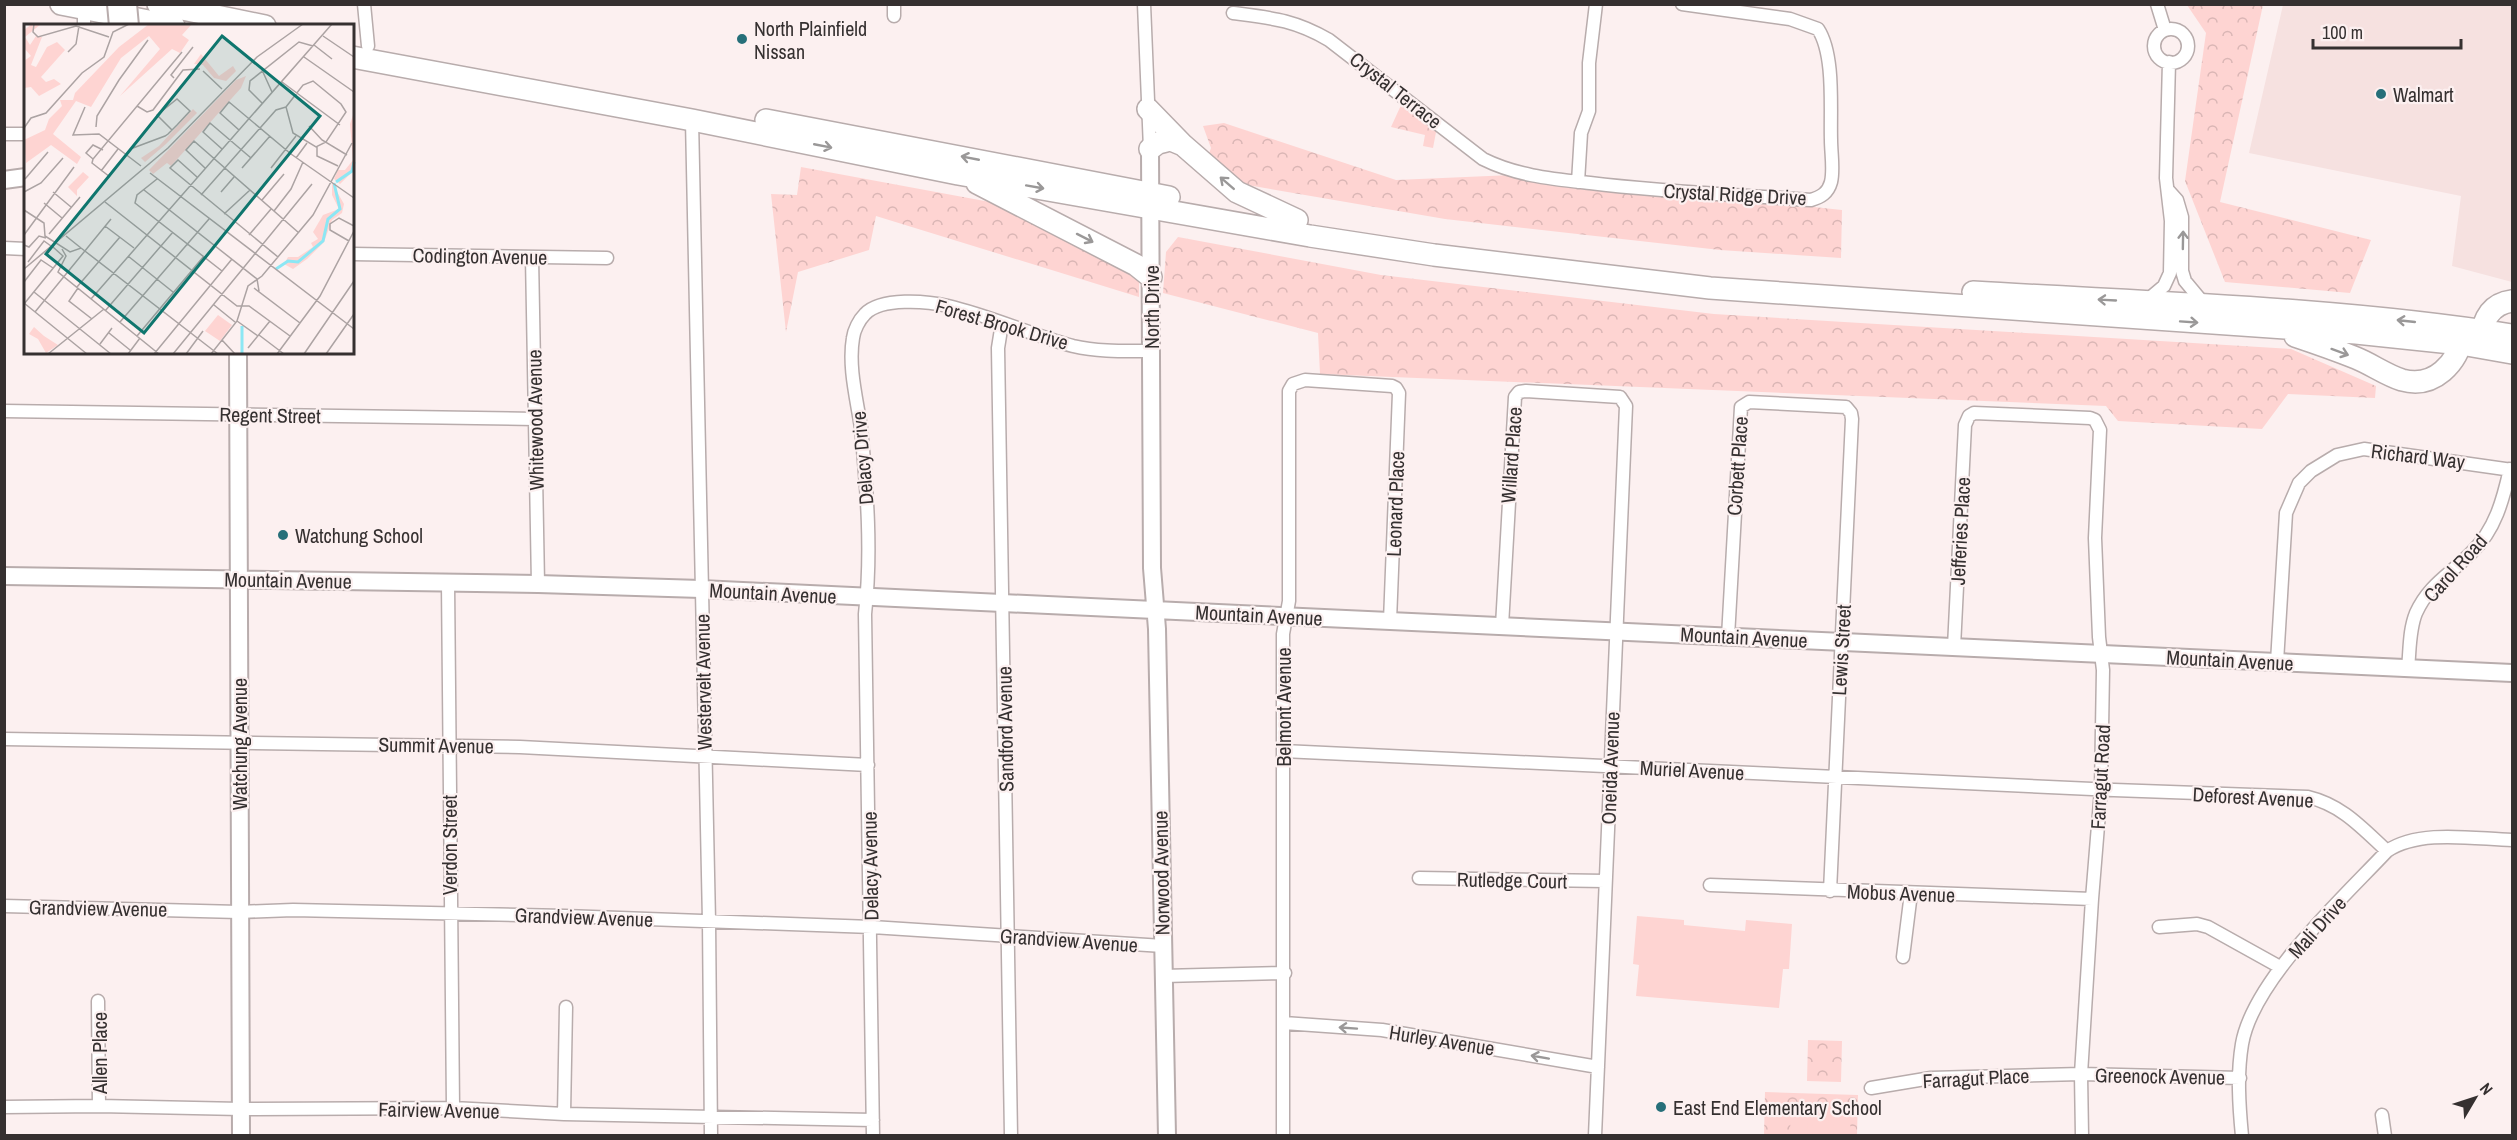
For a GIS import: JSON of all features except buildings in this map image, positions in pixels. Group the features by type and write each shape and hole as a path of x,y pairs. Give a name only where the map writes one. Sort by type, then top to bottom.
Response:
{"highway":[{"path":"61,4 84,17 154,24"},
{"path":"158,4 200,8 259,24"},
{"path":"238,4 259,24"},
{"path":"358,49 958,174 1297,220 1473,249 1677,272 2320,313 2472,338 2512,353"},
{"path":"358,49 1434,255 1710,288 2356,333 2472,338 2512,335"},
{"path":"1148,109 1183,145 1237,192 1297,220"},
{"path":"1150,149 1162,141 1171,140 1183,145"},
{"path":"958,174 1136,265 1151,277"},
{"path":"2274,327 2356,358 2401,380 2417,382 2440,375 2472,338 2492,309 2499,304 2512,301"}],"street":[{"path":"116,4 118,24"},
{"path":"129,4 130,24"},
{"path":"358,49 364,4"},
{"name":"North Drive","path":"1144,4 1151,201 1150,351 1155,610"},
{"path":"1578,182 1581,133 1589,111 1589,63 1596,4"},
{"name":"Crystal Ridge Drive","path":"1554,179 1641,189 1811,200 1820,198 1827,191 1832,175 1829,77 1825,47 1818,29 1790,19 1682,4"},
{"path":"2157,4 2165,30"},
{"name":"Crystal Terrace","path":"1233,13 1287,20 1306,27 1360,62 1483,159 1499,167 1554,179"},
{"path":"2165,30 2181,32 2188,47 2183,57 2169,62 2159,57 2154,48 2156,37 2165,30"},
{"path":"2145,302 2164,286 2170,273 2171,221 2166,178 2169,62"},
{"name":"Westervelt Avenue","path":"692,120 709,921 711,1136"},
{"path":"4,134 24,134"},
{"path":"4,170 24,168"},
{"path":"4,180 24,177"},
{"path":"2168,190 2177,200 2182,217 2182,272 2185,281 2206,306"},
{"path":"4,248 24,249"},
{"name":"Codington Avenue","path":"354,254 607,258"},
{"name":"Whitewood Avenue","path":"532,257 538,584"},
{"name":"Forest Brook Drive","path":"860,321 870,309 884,305 907,301 947,305 1090,349 1150,351"},
{"name":"Delacy Drive","path":"860,321 853,337 853,362 866,487 870,581 867,597"},
{"name":"Sandford Avenue","path":"1002,323 998,348 1011,1136"},
{"name":"Watchung Avenue","path":"238,354 241,1136"},
{"name":"Belmont Avenue","path":"1283,1136 1285,973 1283,634 1288,601 1289,391 1293,384 1305,380 1396,388"},
{"name":"Leonard Place","path":"1390,621 1399,393 1396,388"},
{"name":"Willard Place","path":"1502,626 1515,397 1519,392 1526,391 1612,396 1620,397 1624,401"},
{"name":"Oneida Avenue","path":"1595,1136 1626,406 1624,401"},
{"name":"Corbett Place","path":"1728,637 1741,406 1749,402 1841,406 1850,410"},
{"name":"Lewis Street","path":"1830,891 1852,419 1850,410"},
{"name":"Regent Street","path":"4,411 535,419"},
{"name":"Jefferies Place","path":"1954,647 1965,425 1969,416 1974,413 2095,420"},
{"name":"Farragut Road","path":"2082,1136 2081,1074 2101,789 2103,670 2096,538 2100,430 2095,420"},
{"name":"Richard Way","path":"2277,662 2286,513 2295,490 2311,471 2337,455 2364,449 2511,470"},
{"name":"Carol Road","path":"2408,668 2411,628 2420,606 2439,579 2473,551 2486,535 2499,511 2511,470"},
{"name":"Mountain Avenue","path":"4,576 538,584 701,590 2512,673"},
{"name":"Verdon Street","path":"447,583 453,1108"},
{"name":"Delacy Avenue","path":"867,597 865,614 872,927 873,1136"},
{"name":"Norwood Avenue","path":"1155,610 1167,1136"},
{"name":"Summit Avenue","path":"4,739 449,745 867,765"},
{"name":"Muriel Avenue","path":"1283,751 2101,789"},
{"name":"Deforest Avenue","path":"2101,789 2308,797 2335,805 2387,851"},
{"name":"Mali Drive","path":"2242,1136 2240,1078 2242,1043 2248,1022 2280,967 2387,851 2398,843 2427,837 2512,840"},
{"name":"Rutledge Court","path":"1419,878 1605,881"},
{"name":"Mobus Avenue","path":"1710,885 2092,899"},
{"path":"1903,957 1911,893"},
{"name":"Grandview Avenue","path":"4,906 239,912 293,910 709,921 872,927 1163,946"},
{"path":"2159,927 2197,924 2208,927 2220,931 2280,967"},
{"path":"1163,976 1285,973"},
{"name":"Allen Place","path":"98,1001 99,1106"},
{"path":"564,1114 566,1006"},
{"name":"Hurley Avenue","path":"1284,1023 1382,1030 1598,1066"},
{"name":"Greenock Avenue","path":"2081,1074 2240,1078"},
{"name":"Farragut Place","path":"1871,1088 1931,1078 2081,1074"},
{"name":"Fairview Avenue","path":"4,1107 453,1108 564,1114 873,1120"},
{"path":"2382,1115 2385,1136"}],"shaded area":[{"path":"2283,5 2512,5 2512,282 2452,266 2461,196 2249,153"}],"green space":[{"path":"2187,5 2263,5 2220,202 2371,240 2350,293 2225,282 2185,181 2206,33"},
{"path":"1402,103 1437,127 1433,148 1423,146 1425,135 1391,127"},
{"path":"1224,123 1396,180 1512,175 1842,210 1841,258 1720,250 1445,219 1201,177 1211,148 1203,126"},
{"path":"801,167 990,202 1139,279 1139,297 876,216 869,250 798,272 786,332 771,194 797,195"},
{"path":"1178,237 1381,275 1714,314 2291,349 2376,386 2375,398 2288,394 2262,429 2118,421 2106,406 1320,374 1318,333 1163,293 1166,252"},
{"path":"1637,916 1684,920 1684,925 1745,931 1746,920 1792,924 1789,969 1783,969 1779,1008 1636,996 1639,965 1633,964"},
{"path":"1808,1040 1842,1041 1841,1082 1807,1081"},
{"path":"1765,1092 1858,1095 1857,1135 1764,1136"},
{"path":"1769,1101 1786,1102 1785,1135 1769,1135"},
{"path":"1791,1102 1808,1102 1807,1135 1790,1135"},
{"path":"1813,1103 1829,1103 1828,1135 1812,1135"},
{"path":"1834,1103 1851,1104 1850,1135 1833,1135"}],"place":[{"name":"North Plainfield Nissan","path":"742,39"},
{"name":"Walmart","path":"2381,94"},
{"name":"Watchung School","path":"283,535"},
{"name":"East End Elementary School","path":"1661,1107"}]}
